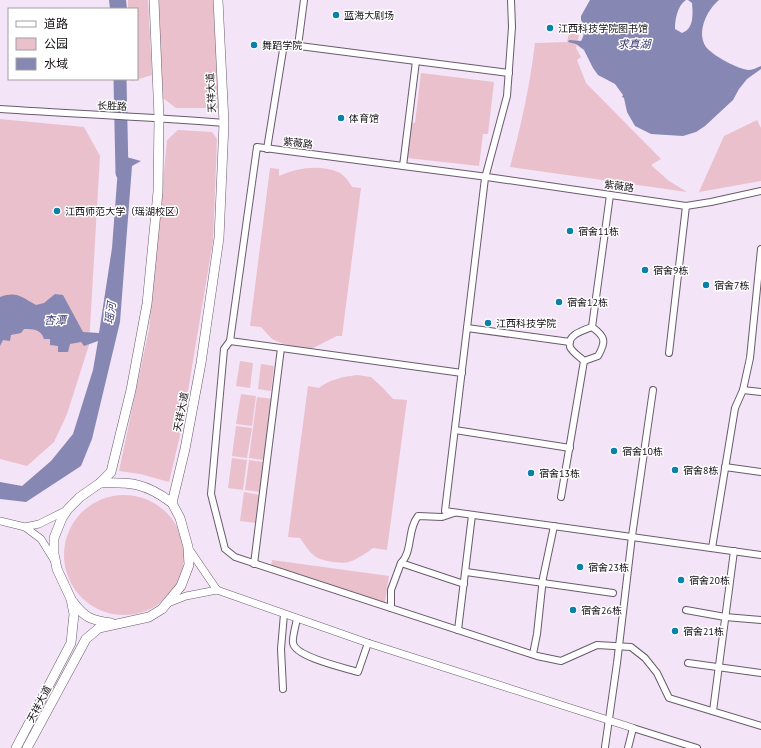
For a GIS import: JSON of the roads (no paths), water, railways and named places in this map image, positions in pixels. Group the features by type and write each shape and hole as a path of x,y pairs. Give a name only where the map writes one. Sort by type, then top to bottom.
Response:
{"main road":[{"name":"天祥大道","path":"16,748 70,643 74,614 71,599 55,562 54,538 62,518 68,509 80,497 100,483 111,472 131,390 147,304 158,192 159,118 154,0"},
{"name":"天祥大道","path":"27,748 86,638 99,628 149,617 162,609 181,586 189,564 188,547 180,518 172,503 185,449 201,363 219,238 224,122 218,0"},
{"path":"100,483 124,482 139,485 159,493 172,503"},
{"path":"71,599 82,613 90,618 115,624"}],"street":[{"path":"298,46 304,0"},
{"path":"511,0 512,27 507,96 486,177 445,511 761,555"},
{"path":"509,73 284,44 267,149 257,147 230,341 224,349 211,494 225,549 235,557 254,564 533,654 561,661 597,645 631,647 645,658 657,672 669,698 761,726"},
{"path":"403,166 416,61"},
{"name":"长胜路","path":"0,109 224,122"},
{"name":"紫薇路","path":"267,149 486,177 686,206 761,191"},
{"path":"592,328 610,195"},
{"path":"669,352 686,206"},
{"path":"712,548 735,408 743,390 750,358 759,293 761,249"},
{"path":"467,328 570,342"},
{"path":"592,328 599,332 604,339 604,346 598,356 584,361 571,348 570,342 578,333 592,328"},
{"path":"230,341 462,373"},
{"path":"254,564 281,348"},
{"path":"561,497 584,361"},
{"path":"604,747 619,646 652,390"},
{"path":"743,390 761,392"},
{"path":"455,430 570,448"},
{"path":"725,467 761,472"},
{"path":"25,527 39,524 68,509"},
{"path":"391,608 391,590 401,564 406,557 413,523 418,516 442,517 455,513"},
{"path":"458,630 472,515"},
{"path":"0,521 25,527 41,539 55,562"},
{"path":"533,654 537,634 543,582 554,526"},
{"path":"188,547 217,590"},
{"path":"713,711 734,551"},
{"path":"401,564 464,584"},
{"path":"466,572 613,593"},
{"path":"168,603 186,596 217,590 368,644 697,748"},
{"path":"686,610 761,620"},
{"path":"283,689 281,649 284,614"},
{"path":"298,619 293,643 296,649 306,656 358,672 368,644"},
{"path":"688,663 761,673"},
{"path":"628,748 633,728"}],"water":[{"path":"109,0 126,0 127,8 110,8"},
{"name":"求真湖","path":"590,0 686,0 680,6 675,22 675,29 682,33 689,28 692,21 692,3 688,0 719,0 710,9 704,22 702,35 706,47 720,58 739,68 749,70 761,66 761,69 747,79 733,100 705,126 696,132 683,136 651,134 635,126 627,112 624,98 622,97 623,95 615,84 598,75 584,50 576,44 568,42 569,40 581,41 584,30 581,16"},
{"name":"杏潭","path":"119,155 141,161 132,166 120,322 92,439 81,466 26,502 0,499 0,482 22,486 51,461 73,434 93,370 98,341 84,346 81,342 70,344 68,352 58,352 58,346 50,345 50,339 44,339 39,331 24,329 21,333 11,335 10,341 3,340 0,346 0,297 15,295 22,297 36,305 44,303 55,294 63,295 83,332 99,333 112,248"}],"waterway":[{"name":"瑶河","path":"120,80 122,173"}],"place":[{"name":"蓝海大剧场","path":"336,15"},
{"name":"江西科技学院图书馆","path":"550,28"},
{"name":"舞蹈学院","path":"254,45"},
{"name":"体育馆","path":"341,118"},
{"name":"江西师范大学（瑶湖校区）","path":"57,211"},
{"name":"宿舍11栋","path":"570,231"},
{"name":"宿舍9栋","path":"645,270"},
{"name":"宿舍7栋","path":"706,285"},
{"name":"宿舍12栋","path":"559,302"},
{"name":"江西科技学院","path":"488,323"},
{"name":"宿舍10栋","path":"614,451"},
{"name":"宿舍8栋","path":"675,470"},
{"name":"宿舍13栋","path":"531,473"},
{"name":"宿舍23栋","path":"580,567"},
{"name":"宿舍20栋","path":"681,580"},
{"name":"宿舍26栋","path":"573,610"},
{"name":"宿舍21栋","path":"675,631"}]}
